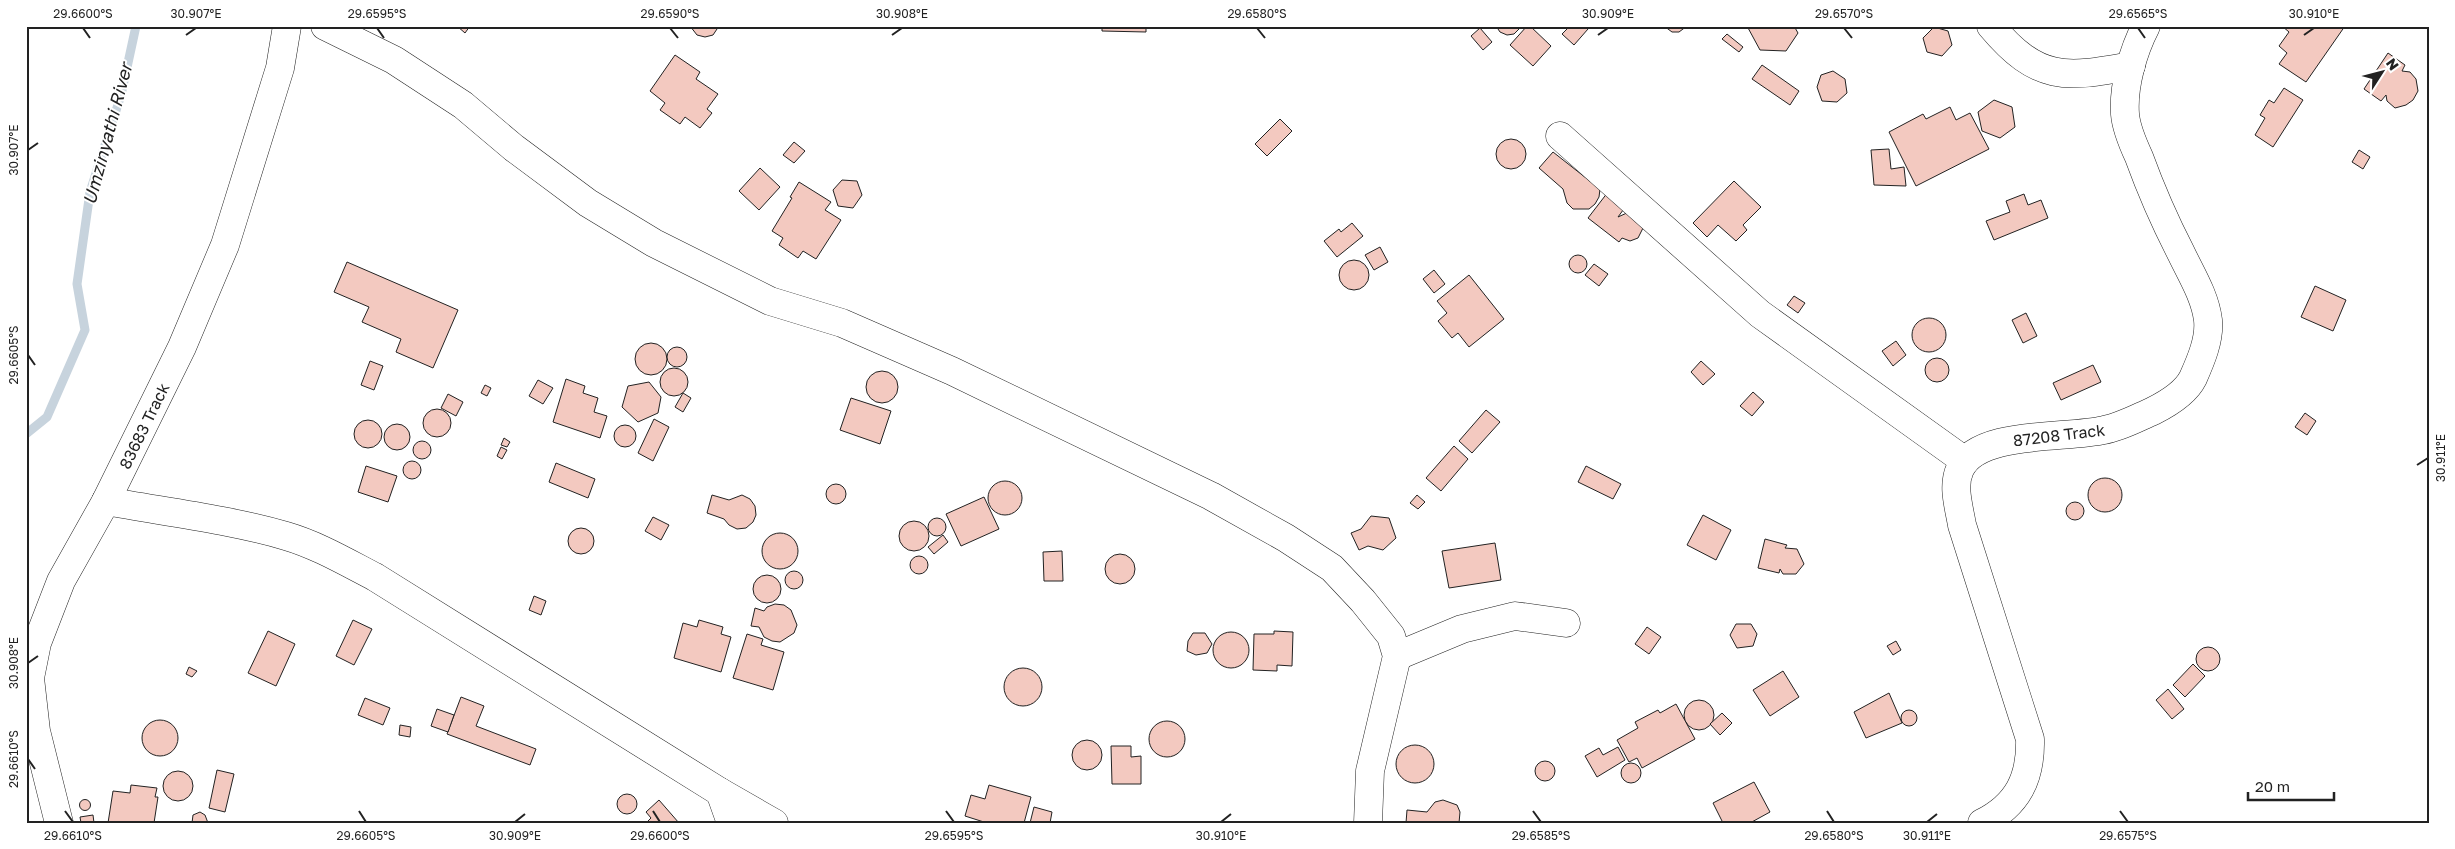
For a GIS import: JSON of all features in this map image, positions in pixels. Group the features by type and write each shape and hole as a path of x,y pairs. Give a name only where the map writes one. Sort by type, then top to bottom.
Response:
{"street":[{"name":"83683 Track","path":"60,823 36,731 30,678 37,642 61,581 106,501 182,347 225,245 280,68 288,26"},
{"path":"325,26 394,60 463,105 514,148 588,203 670,252 770,301 842,323 952,371 1211,496 1286,538 1332,568 1364,601 1391,636 1397,656 1370,771 1368,823"},
{"path":"1991,26 2026,62 2052,72 2084,74 2131,66"},
{"name":"87208 Track","path":"1965,461 1977,450 1997,442 2075,436 2106,430 2162,406 2177,396 2192,380 2207,339 2208,320 2197,284 2159,210 2132,141 2125,114 2131,66 2146,26"},
{"path":"1560,136 1760,314 1965,461 1959,470 1956,488 1962,525 2030,739 2031,759 2026,779 2004,809 1982,823"},
{"path":"106,501 287,536 328,553 391,587 720,792 774,823"},
{"path":"1397,656 1462,629 1515,616 1566,623"},
{"path":"720,792 731,823"}],"building":[{"path":"457,26 470,26 465,33"},
{"path":"690,26 719,26 713,35 705,37 697,35"},
{"path":"1102,26 1146,26 1146,32 1102,31"},
{"path":"1496,26 1522,26 1514,34 1507,35 1500,32"},
{"path":"1527,26 1530,26 1551,46 1533,66 1510,45"},
{"path":"1570,26 1585,26 1588,29 1574,45 1562,34"},
{"path":"1664,26 1687,26 1679,32 1672,32"},
{"path":"1747,26 1794,26 1798,33 1786,51 1760,50"},
{"path":"2282,26 2345,26 2306,82 2279,64 2287,53 2279,46 2289,32"},
{"path":"1934,27 1948,31 1952,45 1942,56 1927,52 1923,38"},
{"path":"1480,28 1492,42 1483,50 1471,36"},
{"path":"1727,34 1743,47 1739,52 1722,39"},
{"path":"2388,53 2405,65 2402,71 2410,72 2416,79 2418,91 2413,100 2406,105 2395,108 2387,101 2386,95 2381,101 2364,89"},
{"path":"675,55 700,72 696,79 718,94 707,109 712,113 700,128 685,117 680,124 660,110 665,103 650,91"},
{"path":"1762,65 1799,91 1790,105 1752,79"},
{"path":"1833,71 1845,79 1847,93 1837,102 1822,101 1817,87 1821,75"},
{"path":"2284,88 2303,100 2273,147 2255,135 2265,118 2260,115 2269,100 2274,103"},
{"path":"1994,100 2012,107 2015,127 2000,138 1982,131 1978,112"},
{"path":"1950,107 1956,120 1970,113 1989,149 1916,186 1889,132 1923,114 1926,119"},
{"path":"1280,119 1292,131 1267,156 1255,144"},
{"path":"1511,139 1522,143 1526,154 1522,165 1511,169 1500,165 1496,154 1500,143"},
{"path":"794,142 805,151 794,163 783,155"},
{"path":"1889,149 1891,169 1904,167 1906,186 1874,185 1871,150"},
{"path":"2359,150 2370,157 2363,169 2352,162"},
{"path":"1553,152 1600,189 1599,197 1589,209 1573,209 1567,203 1563,189 1539,168"},
{"path":"760,168 780,187 759,210 739,191"},
{"path":"842,180 857,181 862,195 853,208 838,206 833,190"},
{"path":"1734,181 1761,207 1743,225 1747,230 1736,241 1718,225 1707,237 1693,223"},
{"path":"799,182 831,202 825,210 841,220 816,259 803,251 798,258 779,245 783,238 772,231 792,198 790,197"},
{"path":"1608,192 1626,206 1618,217 1629,212 1644,226 1638,238 1630,241 1622,238 1619,242 1588,218"},
{"path":"2024,194 2028,205 2041,200 2048,218 1994,240 1986,221 2010,212 2006,201"},
{"path":"1352,223 1363,236 1337,257 1324,241 1339,229 1341,232"},
{"path":"1380,247 1388,262 1374,270 1365,255"},
{"path":"1578,255 1584,258 1587,264 1584,270 1578,273 1572,270 1569,264 1572,258"},
{"path":"1354,260 1360,261 1368,269 1368,281 1360,289 1354,290 1348,289 1340,281 1339,275 1340,269 1348,261"},
{"path":"347,262 458,310 433,368 396,352 401,339 362,322 369,307 334,292"},
{"path":"1594,264 1608,274 1599,286 1585,275"},
{"path":"1434,270 1445,284 1434,293 1423,279"},
{"path":"1469,275 1504,319 1469,347 1458,333 1452,338 1438,321 1447,313 1437,301"},
{"path":"2315,286 2346,300 2333,331 2301,317"},
{"path":"1794,296 1805,303 1798,313 1787,305"},
{"path":"2026,313 2037,336 2023,343 2012,320"},
{"path":"1929,318 1941,323 1946,335 1941,347 1929,352 1917,347 1912,335 1917,323"},
{"path":"1896,341 1906,355 1893,366 1882,351"},
{"path":"651,343 657,344 662,348 666,353 666,365 662,370 657,374 651,375 645,374 640,370 636,365 635,359 636,353 640,348 645,344"},
{"path":"677,347 684,350 687,357 684,364 677,367 670,364 667,357 670,350"},
{"path":"1937,358 1945,362 1949,370 1945,378 1937,382 1929,378 1925,370 1929,362"},
{"path":"370,361 383,366 374,390 361,385"},
{"path":"1701,361 1715,374 1703,385 1691,372"},
{"path":"2093,365 2101,382 2061,400 2053,383"},
{"path":"674,368 684,372 688,382 684,392 674,396 664,392 660,382 664,372"},
{"path":"882,371 888,372 893,376 897,381 897,393 893,398 888,402 882,403 876,402 871,398 867,393 866,387 867,381 871,376 876,372"},
{"path":"566,379 585,386 583,393 598,398 594,412 607,416 600,438 553,422"},
{"path":"538,380 553,388 543,404 529,396"},
{"path":"649,382 661,397 658,413 638,422 622,407 628,386"},
{"path":"485,385 491,388 487,396 481,393"},
{"path":"1753,392 1764,402 1752,416 1740,406"},
{"path":"683,393 691,398 683,412 675,407"},
{"path":"448,394 463,402 456,416 441,408"},
{"path":"851,398 891,411 880,444 840,430"},
{"path":"437,409 447,413 451,423 447,433 437,437 427,433 423,423 427,413"},
{"path":"1486,410 1500,422 1472,453 1459,441"},
{"path":"2305,413 2316,421 2307,435 2295,427"},
{"path":"654,419 669,427 653,461 638,453"},
{"path":"368,420 378,424 382,434 378,444 368,448 358,444 354,434 358,424"},
{"path":"397,424 406,428 410,437 406,446 397,450 388,446 384,437 388,428"},
{"path":"625,425 633,428 636,436 633,444 625,447 617,444 614,436 617,428"},
{"path":"504,438 510,442 507,447 501,445"},
{"path":"422,441 428,444 431,450 428,456 422,459 416,456 413,450 416,444"},
{"path":"1454,446 1468,459 1441,491 1426,478"},
{"path":"501,447 507,450 502,459 497,456"},
{"path":"412,461 418,464 421,470 418,476 412,479 406,476 403,470 406,464"},
{"path":"556,463 595,479 588,498 549,482"},
{"path":"366,466 397,476 388,502 358,492"},
{"path":"1586,466 1621,484 1613,499 1578,482"},
{"path":"2105,478 2117,483 2122,495 2117,507 2105,512 2093,507 2088,495 2093,483"},
{"path":"1005,481 1017,486 1022,498 1017,510 1005,515 993,510 988,498 993,486"},
{"path":"836,484 843,487 846,494 843,501 836,504 829,501 826,494 829,487"},
{"path":"712,495 729,500 742,495 750,499 755,506 756,515 753,522 746,528 737,529 729,525 724,519 707,513"},
{"path":"1417,495 1425,502 1418,509 1410,503"},
{"path":"984,497 999,529 961,546 946,514"},
{"path":"2075,502 2083,507 2084,511 2079,519 2075,520 2067,515 2066,511 2071,503"},
{"path":"1703,515 1731,530 1716,560 1687,545"},
{"path":"1371,516 1389,518 1396,538 1383,550 1368,546 1359,550 1351,533 1361,529"},
{"path":"653,517 669,525 661,540 645,531"},
{"path":"937,518 943,521 946,527 943,533 937,536 931,533 928,527 931,521"},
{"path":"914,521 925,525 929,536 925,547 914,551 903,547 899,536 903,525"},
{"path":"581,528 590,532 594,541 590,550 581,554 572,550 568,541 572,532"},
{"path":"780,533 787,534 793,538 797,544 797,558 793,564 787,568 780,569 773,568 767,564 763,558 762,551 763,544 767,538 773,534"},
{"path":"943,535 948,542 934,554 928,547"},
{"path":"1765,539 1787,545 1785,548 1797,549 1804,564 1796,574 1783,574 1780,569 1779,573 1758,568"},
{"path":"1495,543 1501,580 1449,588 1442,551"},
{"path":"1062,551 1063,581 1044,581 1043,552"},
{"path":"1120,554 1131,558 1135,569 1131,580 1120,584 1109,580 1105,569 1109,558"},
{"path":"919,556 925,559 928,565 925,571 919,574 913,571 910,565 913,559"},
{"path":"790,571 798,571 803,576 801,587 790,589 785,584 785,576"},
{"path":"767,575 777,579 781,589 777,599 767,603 757,599 753,589 757,579"},
{"path":"534,596 546,601 541,615 529,610"},
{"path":"775,604 784,605 791,610 797,625 794,633 780,642 764,637 759,627 751,626 755,608 764,611 767,607"},
{"path":"353,620 372,629 354,665 336,656"},
{"path":"699,620 723,627 721,634 731,637 721,672 674,658 683,623 697,627"},
{"path":"1736,624 1751,624 1757,634 1753,646 1737,648 1730,635"},
{"path":"1647,627 1661,637 1649,654 1635,644"},
{"path":"268,631 295,644 276,686 248,673"},
{"path":"1274,631 1293,632 1292,666 1277,665 1277,671 1253,670 1254,634 1274,634"},
{"path":"1231,632 1244,637 1249,650 1244,663 1231,668 1218,663 1213,650 1218,637"},
{"path":"1193,633 1205,633 1212,644 1207,653 1196,655 1187,651 1188,641"},
{"path":"747,634 763,639 761,645 784,652 773,690 733,678"},
{"path":"1896,641 1901,650 1893,655 1887,646"},
{"path":"2208,647 2217,650 2220,659 2217,668 2208,671 2199,668 2196,659 2199,650"},
{"path":"2193,664 2205,676 2185,697 2173,685"},
{"path":"189,667 197,671 192,677 186,674"},
{"path":"1023,668 1036,674 1042,687 1036,700 1023,706 1010,700 1004,687 1010,674"},
{"path":"1783,671 1799,697 1770,716 1753,690"},
{"path":"2168,689 2184,709 2172,719 2156,700"},
{"path":"1889,693 1902,723 1866,738 1854,712"},
{"path":"461,697 484,706 476,726 536,749 530,765 447,734"},
{"path":"365,698 390,708 383,725 358,715"},
{"path":"1699,700 1705,701 1713,709 1713,721 1705,729 1699,730 1693,729 1685,721 1684,715 1685,709 1693,701"},
{"path":"1676,704 1695,739 1642,768 1637,758 1629,762 1617,740 1638,728 1635,722 1658,710 1660,713"},
{"path":"437,709 454,715 448,732 431,726"},
{"path":"1909,710 1915,712 1917,718 1915,724 1909,726 1903,724 1901,718 1903,712"},
{"path":"1722,713 1732,723 1720,735 1710,724"},
{"path":"160,720 173,725 178,738 173,751 160,756 147,751 142,738 147,725"},
{"path":"1167,721 1174,722 1180,726 1184,732 1184,746 1180,752 1174,756 1167,757 1160,756 1154,752 1150,746 1149,739 1150,732 1154,726 1160,722"},
{"path":"400,725 411,727 410,737 399,735"},
{"path":"1087,740 1097,745 1102,755 1097,765 1087,770 1077,765 1072,755 1077,745"},
{"path":"1415,745 1428,751 1434,764 1428,777 1415,783 1402,777 1396,764 1402,751"},
{"path":"1111,746 1131,746 1131,757 1141,756 1141,784 1112,784"},
{"path":"1618,747 1625,760 1597,777 1585,756 1599,748 1603,755"},
{"path":"1545,761 1552,764 1555,771 1552,778 1545,781 1538,778 1535,771 1538,764"},
{"path":"1631,763 1638,766 1641,773 1638,780 1631,783 1624,780 1621,773 1624,766"},
{"path":"217,770 234,774 225,812 209,808"},
{"path":"178,771 189,775 193,786 189,797 178,801 167,797 163,786 167,775"},
{"path":"1754,782 1770,812 1750,823 1723,823 1713,803"},
{"path":"131,785 157,788 155,797 158,797 154,823 108,823 113,791 130,793"},
{"path":"989,785 1031,797 1024,823 987,823 965,816 971,795 985,799"},
{"path":"627,794 634,797 637,804 634,811 627,814 620,811 617,804 620,797"},
{"path":"83,800 87,800 90,805 89,809 83,810 80,807 80,803"},
{"path":"659,800 679,823 646,823 651,818 646,812"},
{"path":"1443,800 1457,805 1460,812 1459,823 1406,823 1407,810 1427,812 1435,802"},
{"path":"1034,807 1052,812 1050,823 1030,823"},
{"path":"200,812 205,815 208,823 192,823 193,815"},
{"path":"93,815 94,823 81,823 80,817"}],"waterway":[{"name":"Umzinyathi River","path":"26,434 47,417 85,330 77,284 90,192 121,95 136,26"}]}
